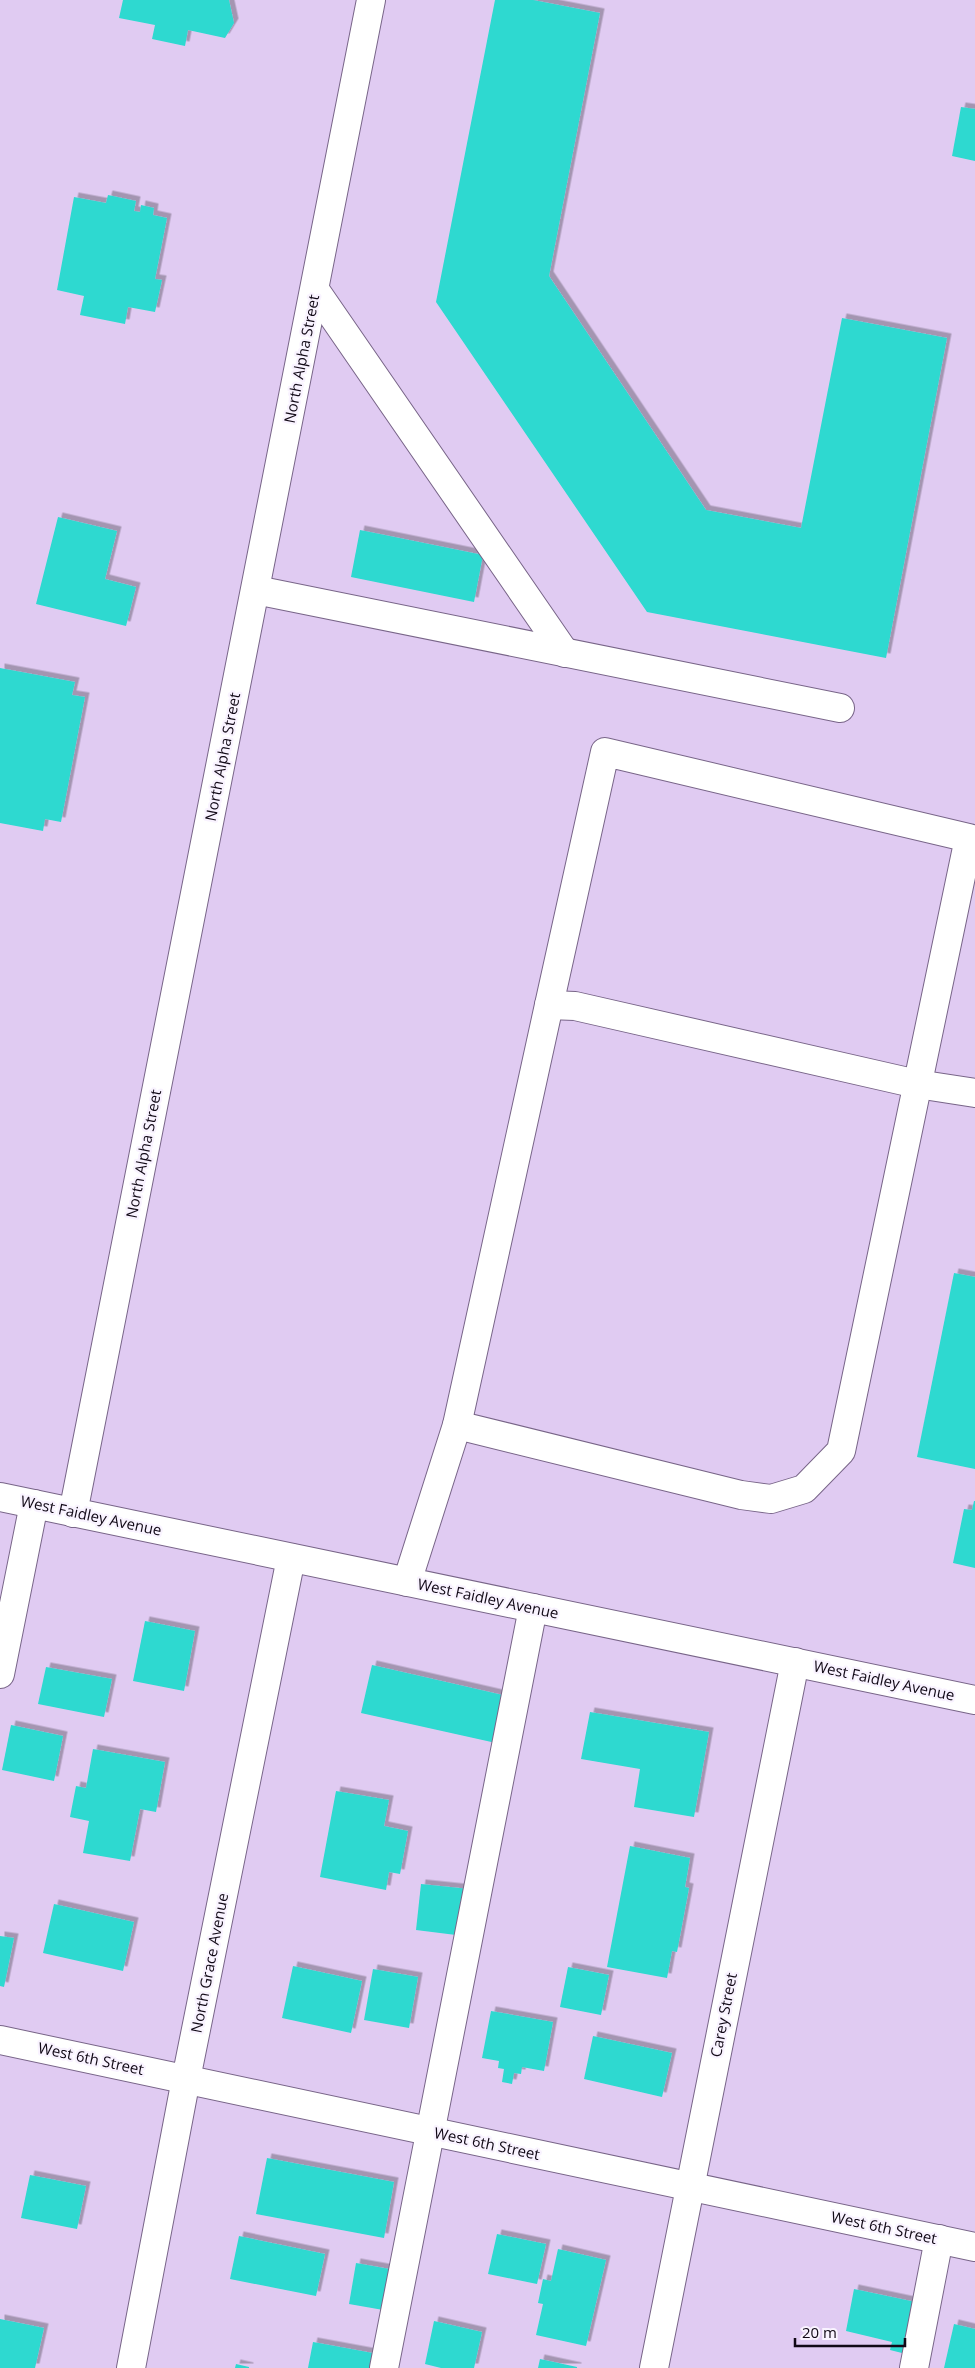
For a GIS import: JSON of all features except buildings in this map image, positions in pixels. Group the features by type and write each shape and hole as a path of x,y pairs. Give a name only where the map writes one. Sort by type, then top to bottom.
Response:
{"street":[{"name":"North Alpha Street","path":"73,1513 371,0"},
{"path":"315,290 565,653"},
{"path":"256,590 840,708"},
{"path":"407,1582 457,1425 605,752 969,838 841,1451 804,1490 771,1498 741,1495 457,1425"},
{"path":"549,1005 575,1006 917,1084 975,1093"},
{"name":"West Faidley Avenue","path":"0,1497 975,1700"},
{"path":"0,1674 34,1504"},
{"name":"North Grace Avenue","path":"130,2368 186,2079 292,1558"},
{"path":"384,2368 533,1608"},
{"name":"Carey Street","path":"654,2368 795,1662"},
{"name":"West 6th Street","path":"0,2040 975,2247"},
{"path":"914,2368 939,2240"}]}
